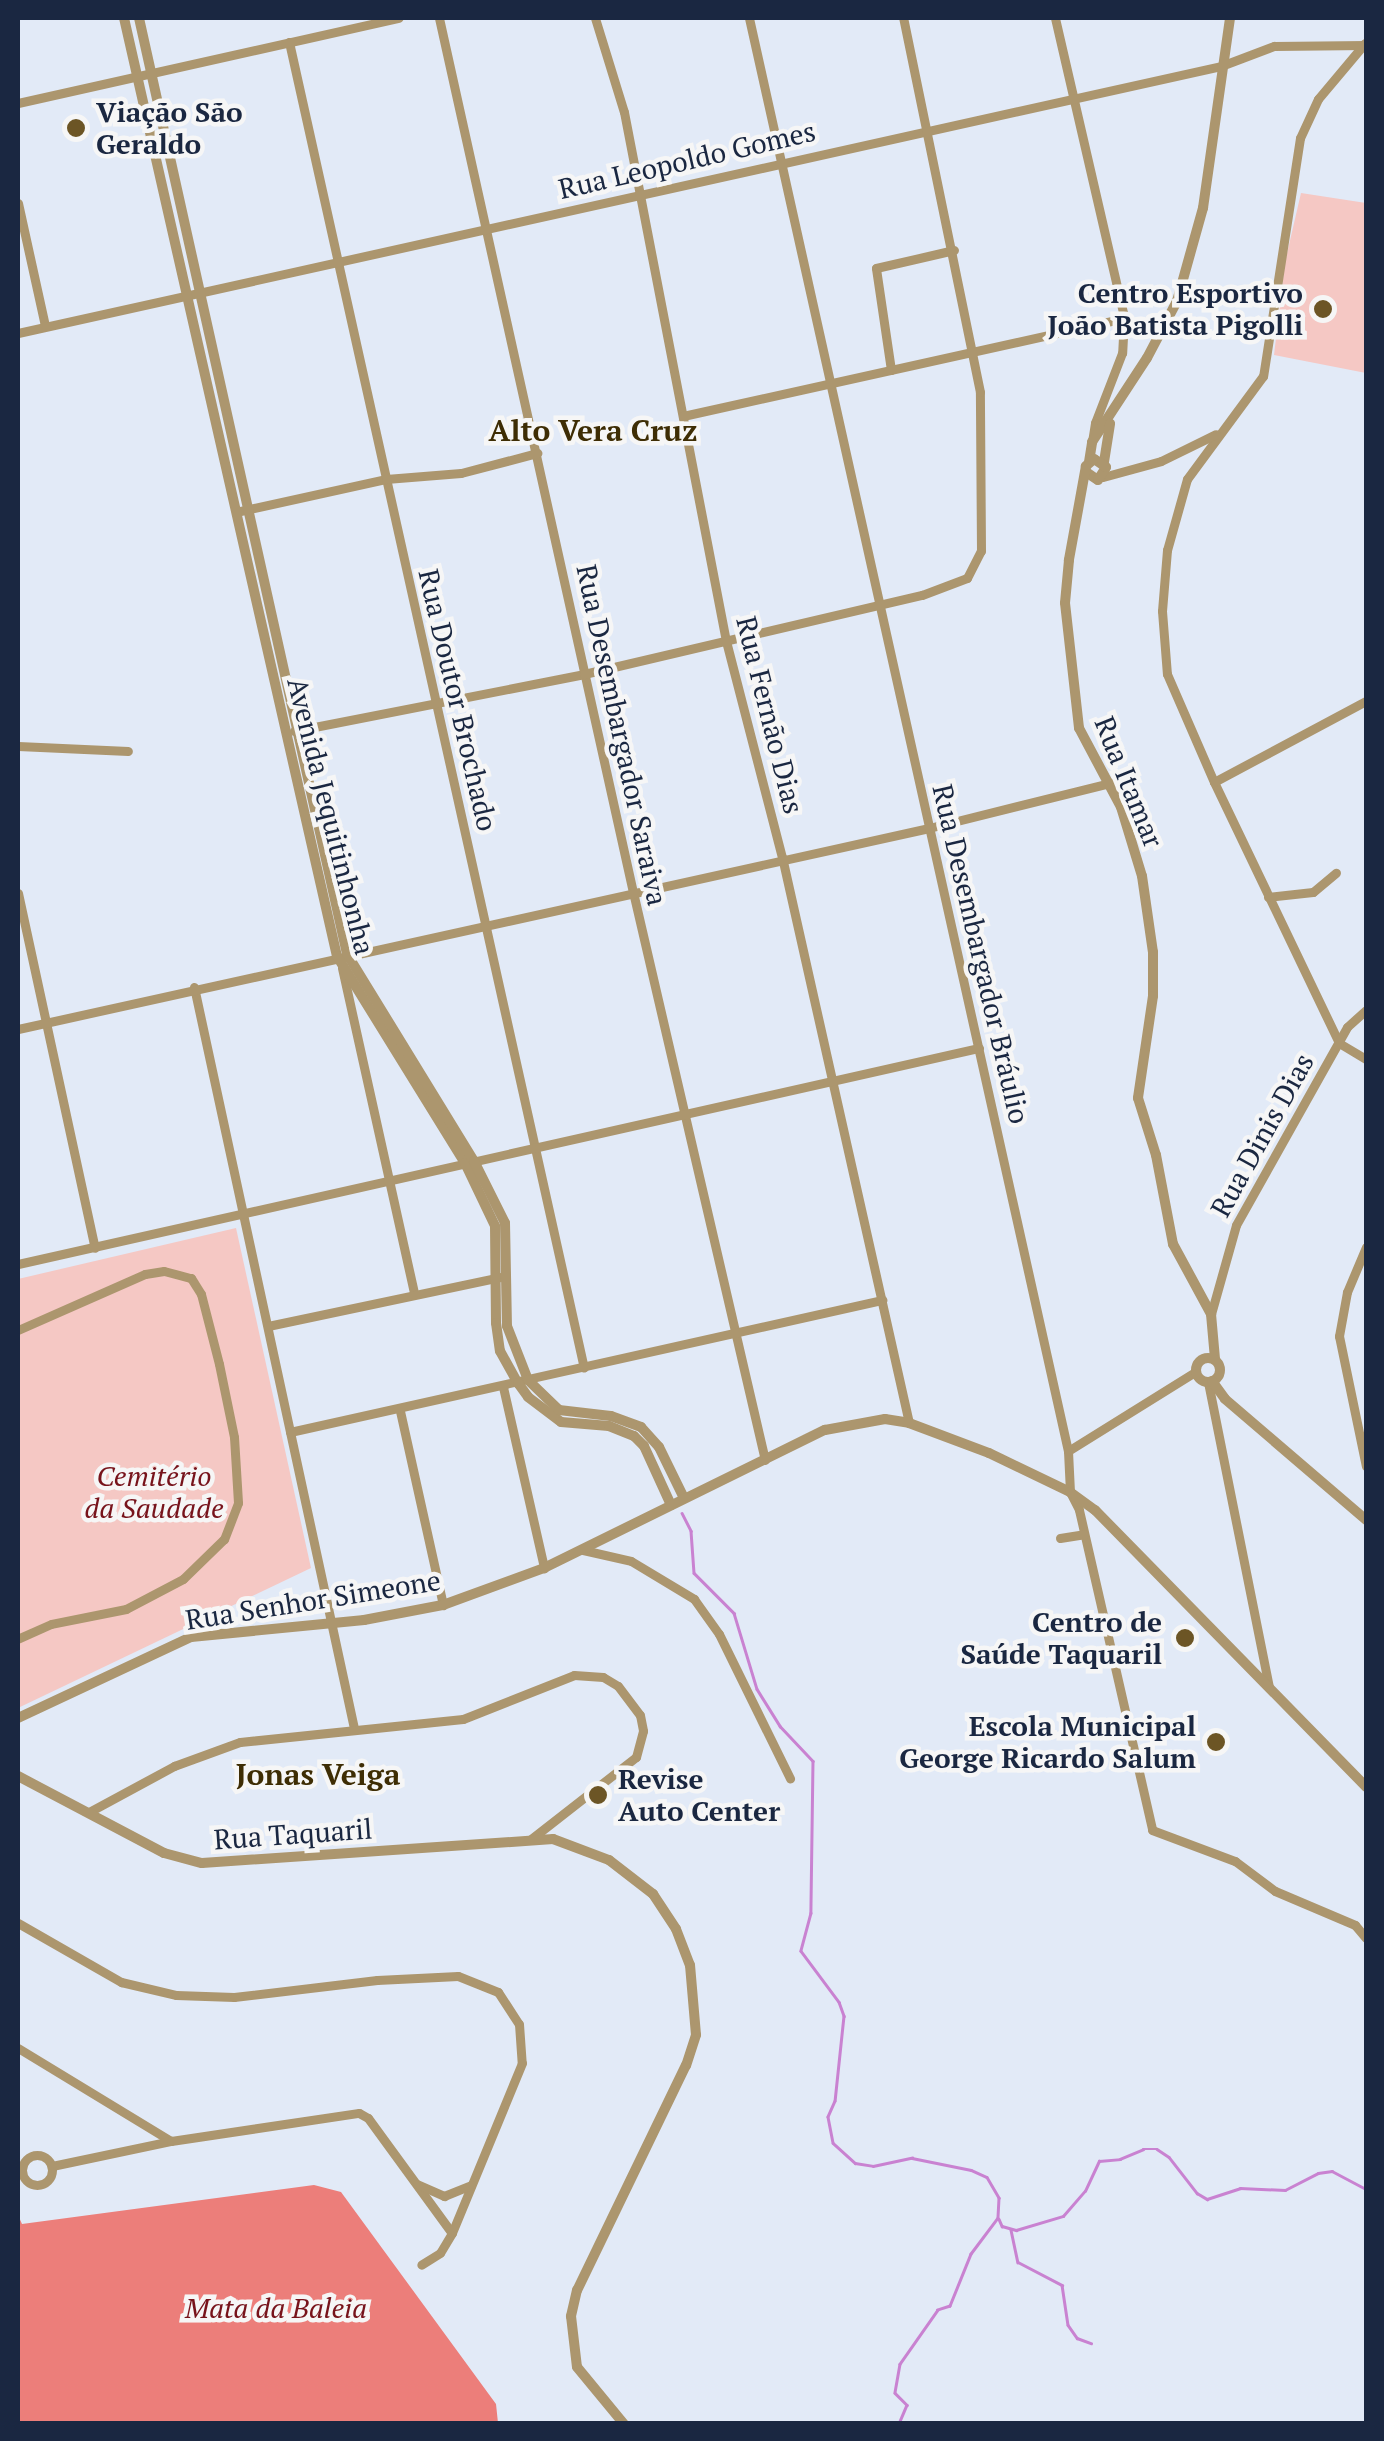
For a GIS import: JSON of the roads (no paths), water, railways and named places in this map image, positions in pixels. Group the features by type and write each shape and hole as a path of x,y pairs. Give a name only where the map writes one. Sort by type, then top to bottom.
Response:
{"street":[{"name":"Avenida Jequitinhonha","path":"124,18 191,292 342,959 470,1162 495,1226 501,1277 500,1351 523,1382 559,1410 611,1416 641,1428 659,1448 684,1498"},
{"name":"Avenida Jequitinhonha","path":"138,18 191,292"},
{"path":"18,103 399,18"},
{"name":"Rua Desembargador Saraiva","path":"440,18 633,892 765,1460"},
{"name":"Rua Fernão Dias","path":"595,18 624,112 637,196 726,641 834,1078 909,1423"},
{"name":"Rua Desembargador Bráulio","path":"749,18 1068,1451 1070,1492 1084,1534 1152,1830 1235,1861 1275,1892 1356,1925 1366,1938"},
{"path":"294,731 584,674 952,587 967,578 981,551 980,392 954,250 903,18"},
{"name":"Rua Itamar","path":"1055,18 1124,318 1122,353 1102,404 1077,504 1065,603 1079,728 1083,743 1110,783 1142,876 1153,952 1151,1030 1138,1098 1156,1155 1174,1244 1208,1309"},
{"path":"1077,504 1103,471 1111,417 1177,301 1203,208 1230,18"},
{"name":"Rua Doutor Brochado","path":"289,42 584,1368"},
{"path":"1366,44 1318,99 1304,128 1277,275 1267,361 1255,390 1187,480 1168,550 1162,611 1167,674 1214,782 1338,1042 1366,1060"},
{"name":"Rua Leopoldo Gomes","path":"18,333 1221,66 1274,46 1366,44"},
{"path":"18,203 45,326"},
{"path":"891,370 876,268 954,250"},
{"path":"683,416 1124,318"},
{"path":"1102,404 1104,417 1111,417"},
{"name":"Rua Itamar","path":"1092,442 1111,417"},
{"path":"1087,467 1130,471 1222,430"},
{"path":"241,510 386,479 461,474 537,453"},
{"path":"1087,467 1103,471"},
{"name":"Avenida Jequitinhonha","path":"257,584 294,731 342,959"},
{"path":"1214,782 1366,702"},
{"path":"18,746 128,751"},
{"path":"18,1030 194,987 342,959 782,857 929,828 1110,783"},
{"path":"1268,898 1313,892 1336,873"},
{"path":"18,893 95,1248"},
{"path":"342,959 414,1294"},
{"path":"194,987 354,1728"},
{"name":"Rua Dinis Dias","path":"1208,1309 1236,1225 1338,1042 1366,1010"},
{"path":"356,1024 374,1012"},
{"path":"18,1264 979,1048"},
{"path":"1366,1247 1346,1292 1339,1336 1366,1469"},
{"path":"18,1330 145,1274 164,1271 191,1278 201,1294 220,1364 234,1437 238,1503 224,1539 182,1579 126,1609 51,1624 18,1639"},
{"path":"268,1326 501,1277"},
{"path":"290,1432 400,1411 882,1300"},
{"path":"1208,1309 1213,1380 1269,1691"},
{"path":"1068,1451 1195,1372 1197,1362 1210,1358"},
{"path":"1195,1372 1213,1380 1225,1399 1366,1520"},
{"name":"Avenida Jequitinhonha","path":"523,1382 528,1397 561,1422 616,1427 634,1436 644,1446 671,1505"},
{"path":"502,1387 544,1568"},
{"path":"400,1411 443,1606"},
{"name":"Rua Senhor Simeone","path":"18,1718 191,1637 333,1624 443,1606 544,1568 837,1425 884,1419 909,1423 989,1453 1070,1492"},
{"path":"1070,1492 1095,1510 1366,1787"},
{"path":"1060,1538 1084,1534"},
{"path":"583,1550 644,1567 694,1600 719,1634 790,1778"},
{"path":"89,1812 174,1766 216,1749 266,1738 463,1719 574,1675 604,1677 618,1686 642,1723 636,1757 531,1838"},
{"name":"Rua Taquaril","path":"18,1776 164,1853 202,1863 554,1839 592,1851 632,1875 652,1894 676,1929 694,1985 696,2035 686,2066 573,2303 570,2334 577,2367 624,2424"},
{"path":"18,1923 121,1982 176,1995 234,1996 445,1976 484,1984 515,2014 524,2054 452,2233 440,2253 421,2264"},
{"path":"18,2048 171,2141"},
{"path":"52,2166 171,2141 359,2113 368,2118 452,2233"},
{"path":"414,2182 444,2196 473,2184"}],"waterway":[{"path":"682,1513 691,1531 694,1573 734,1613 757,1689 780,1726 813,1761 811,1913 801,1951 839,2002 844,2016 835,2101 828,2117 833,2143 855,2163 873,2166 912,2158 971,2170 987,2177 999,2198 998,2218 971,2254 950,2306 938,2310 900,2364 895,2393 907,2405 899,2424"},
{"path":"999,2219 1002,2226 1016,2230 1063,2216 1085,2191 1099,2161 1120,2159 1143,2149 1157,2149 1169,2157 1197,2193 1207,2199 1240,2188 1285,2190 1318,2173 1332,2171 1366,2189"},
{"path":"1011,2230 1018,2262 1062,2285 1068,2325 1077,2338 1091,2343"}],"place":[{"name":"Viação São Geraldo","path":"76,128"},
{"name":"Centro Esportivo João Batista Pigolli","path":"1323,309"},
{"name":"Centro de Saúde Taquaril","path":"1185,1638"},
{"name":"Escola Municipal George Ricardo Salum","path":"1216,1742"},
{"name":"Revise Auto Center","path":"598,1795"}],"district":[{"name":"Alto Vera Cruz","path":"593,430"},
{"name":"Jonas Veiga","path":"318,1774"}],"park label":[{"name":"Cemitério da Saudade","path":"154,1492"},
{"name":"Mata da Baleia","path":"276,2308"}]}
